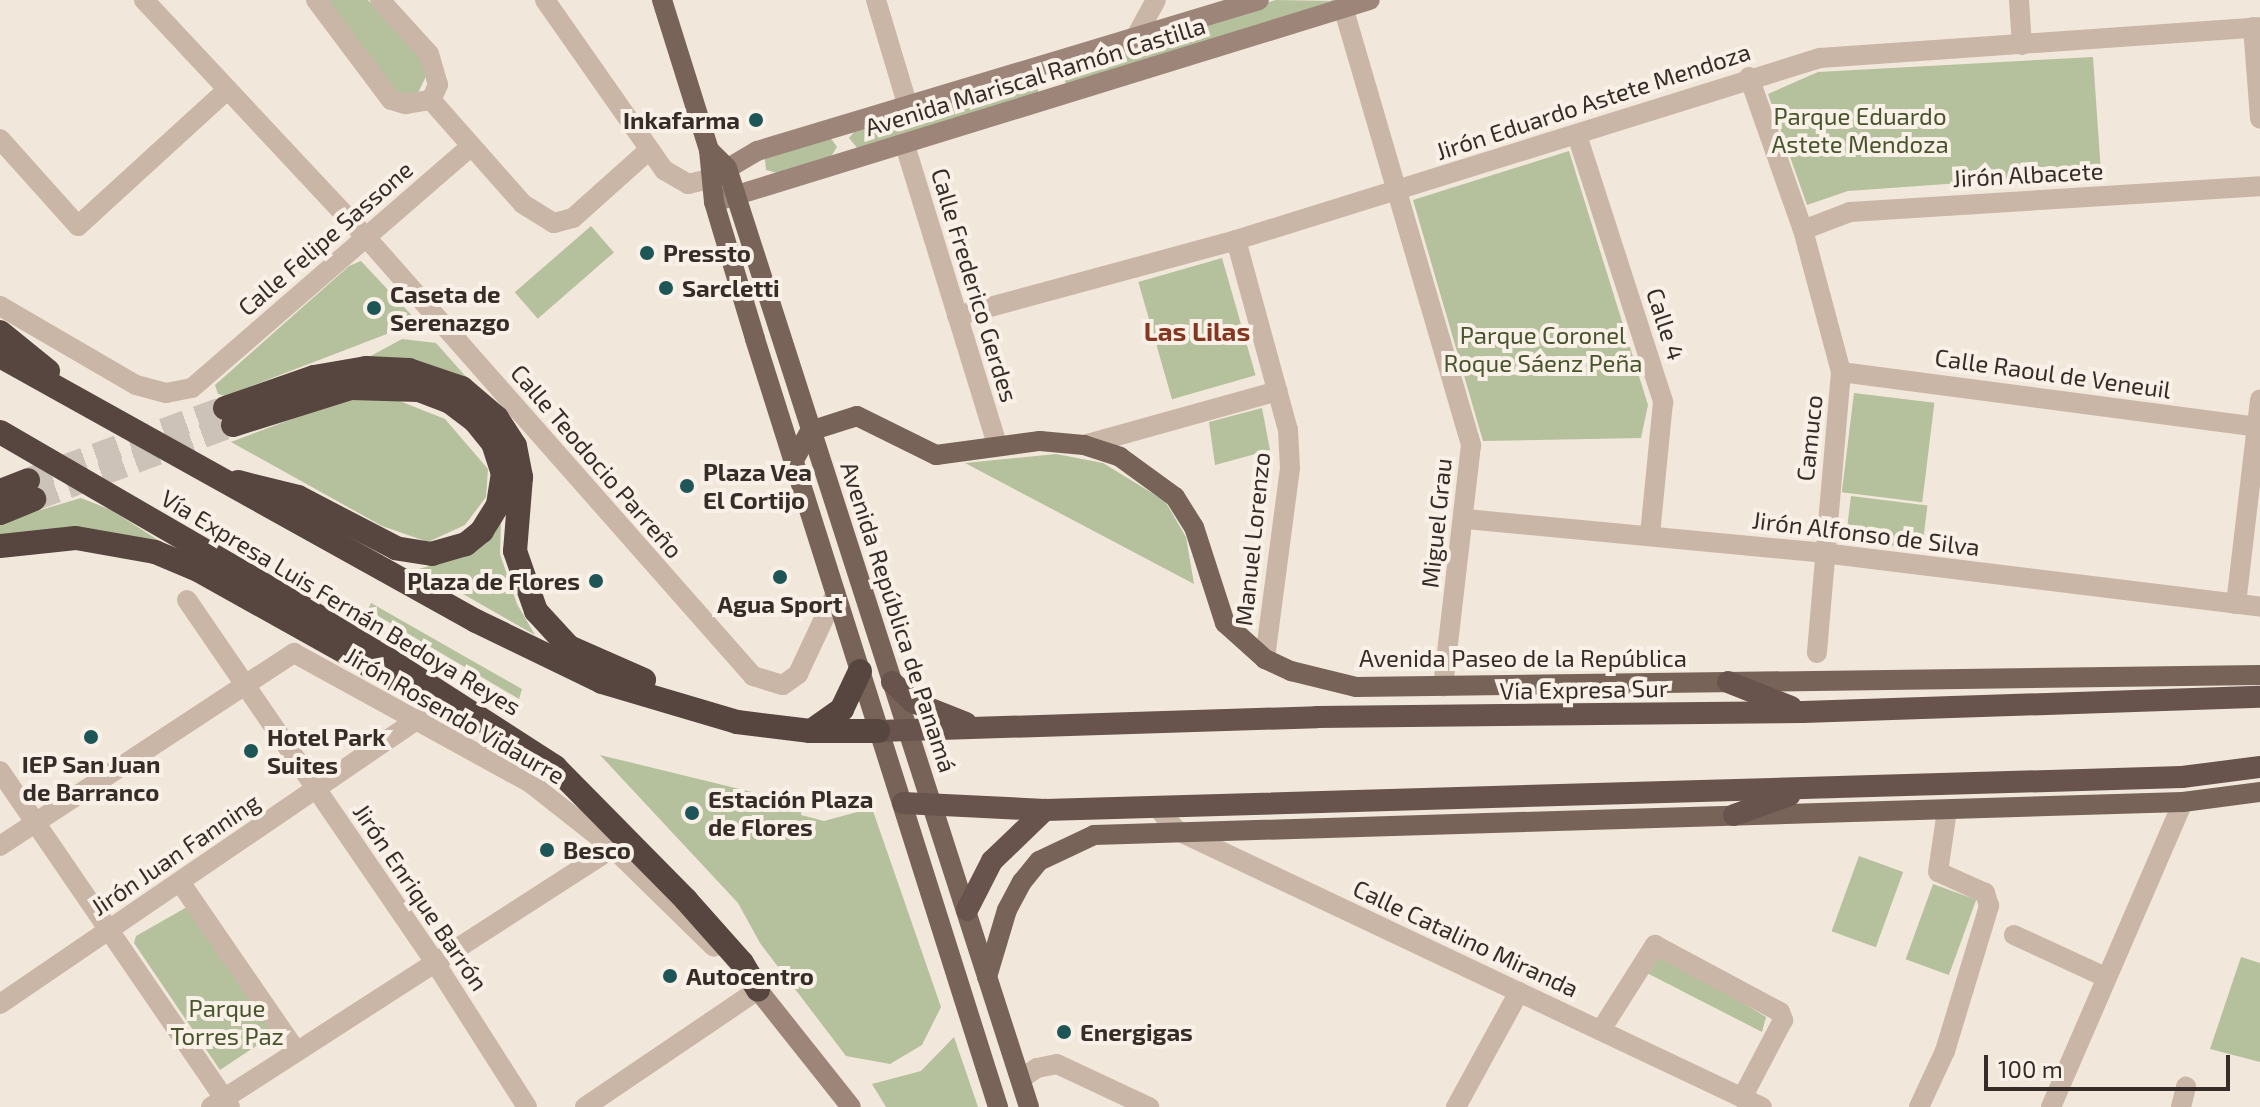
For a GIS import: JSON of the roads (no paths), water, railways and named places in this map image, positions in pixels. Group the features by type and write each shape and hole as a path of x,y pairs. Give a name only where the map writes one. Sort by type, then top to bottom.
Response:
{"highway":[{"path":"0,332 89,407"},
{"name":"Vía Expresa Luis Fernán Bedoya Reyes","path":"0,356 540,655 664,704 737,722 810,731 878,731"},
{"path":"216,478 298,497 377,540 418,553 444,552 474,538 489,523 501,493 499,456 484,431 450,402 419,390 351,388 229,416 314,377 366,368 409,370 462,388 497,418 515,446 521,477 517,563 530,600 550,630 581,654 737,722"},
{"name":"Vía Expresa Luis Fernán Bedoya Reyes","path":"0,432 378,651 555,767 686,900 742,963 758,990"},
{"path":"0,491 31,489 0,513"},
{"path":"0,546 76,538 155,552 198,570 555,767"},
{"path":"810,731 842,709 860,671"},
{"path":"892,682 913,702 979,727"},
{"path":"1728,682 1803,712"},
{"name":"Via Expresa Sur","path":"878,731 1803,712 2260,697"},
{"path":"903,803 1045,810 2182,777 2260,767"},
{"path":"1734,815 1809,788"},
{"path":"967,910 992,861 1045,810"}],"main road":[{"name":"Avenida República de Panamá","path":"662,0 709,150 714,202 998,1107"},
{"name":"Avenida Mariscal Ramón Castilla","path":"710,179 757,151 1259,0"},
{"name":"Avenida Mariscal Ramón Castilla","path":"714,202 1056,97 1342,4 1370,0"},
{"path":"1045,65 1056,97"},
{"path":"838,127 848,160"},
{"name":"Avenida República de Panamá","path":"709,150 727,168 1029,1107"},
{"name":"Avenida Paseo de la República","path":"810,431 857,416 936,455 997,444 1084,445 1120,457 1175,497 1194,527 1225,623 1265,659 1321,681 1356,687 2260,675"},
{"path":"794,460 810,431"},
{"path":"987,977 1007,910 1039,861 1094,835 1176,830 2183,802 2260,792"},
{"name":"Jirón Rosendo Vidaurre","path":"758,990 851,1107"}],"street":[{"name":"Calle Teodocio Parreño","path":"144,0 365,236 753,676 783,685 798,674 836,593"},
{"path":"316,0 391,100 405,104 431,100"},
{"path":"380,0 429,54 438,85 431,100"},
{"path":"545,0 649,150 680,183 697,185 710,179"},
{"path":"876,0 908,107"},
{"path":"1135,38 1156,0"},
{"path":"2019,0 2022,45"},
{"name":"Miguel Grau","path":"1342,4 1400,191 1471,445 1466,519 1443,686"},
{"path":"2257,27 2260,119"},
{"name":"Jirón Eduardo Astete Mendoza","path":"957,316 1236,240 1400,191 1749,77 1820,58 2257,27"},
{"path":"1749,77 1803,230 1841,372"},
{"path":"0,139 78,226 226,91"},
{"path":"431,100 523,204 554,223 573,218 649,150"},
{"name":"Calle 4","path":"1577,135 1663,402 1650,535"},
{"name":"Calle Frederico Gerdes","path":"904,142 997,444"},
{"name":"Calle Felipe Sassone","path":"0,306 136,385 166,393 192,388 471,146"},
{"name":"Jirón Albacete","path":"1803,230 1850,212 2260,186"},
{"name":"Manuel Lorenzo","path":"1236,240 1288,430 1290,468 1265,659"},
{"name":"Calle Raoul de Veneuil","path":"1841,372 2257,427"},
{"name":"Camuco","path":"1817,653 1823,553 1841,372"},
{"path":"1084,445 1278,391"},
{"path":"2236,604 2260,399"},
{"name":"Jirón Alfonso de Silva","path":"1466,519 1823,553 2260,607"},
{"name":"Jirón Enrique Barrón","path":"187,600 434,961 527,1107"},
{"name":"Jirón Rosendo Vidaurre","path":"245,683 292,653 529,782 613,848 758,990"},
{"path":"0,846 245,683"},
{"name":"Jirón Juan Fanning","path":"0,1004 418,719"},
{"path":"0,771 33,824 109,930 221,1104 296,1051 613,848"},
{"path":"2051,1107 2183,802"},
{"name":"Calle Catalino Miranda","path":"1157,807 1176,830 1762,1107"},
{"path":"1919,1107 1945,1051 1989,906 1985,893 1938,872 1946,817"},
{"path":"180,882 296,1051"},
{"path":"2014,935 2105,977"},
{"path":"1601,1030 1655,945 1780,1012 1783,1020 1742,1098"},
{"path":"585,1107 758,990"},
{"path":"1456,1107 1519,992"},
{"path":"1021,1079 1037,1068 1057,1064 1149,1107"}],"tunnel":[{"path":"28,480 225,408"},
{"path":"34,499 233,425"}],"place":[{"name":"Inkafarma","path":"756,120"},
{"name":"Pressto","path":"647,253"},
{"name":"Sarcletti","path":"666,288"},
{"name":"Caseta de Serenazgo","path":"374,308"},
{"name":"Plaza Vea El Cortijo","path":"687,486"},
{"name":"Agua Sport","path":"780,577"},
{"name":"Plaza de Flores","path":"596,581"},
{"name":"IEP San Juan de Barranco","path":"91,737"},
{"name":"Hotel Park Suites","path":"251,751"},
{"name":"Estación Plaza de Flores","path":"692,813"},
{"name":"Besco","path":"547,850"},
{"name":"Autocentro","path":"670,976"},
{"name":"Energigas","path":"1064,1032"}],"district":[{"name":"Las Lilas","path":"1197,331"}],"park label":[{"name":"Parque Eduardo Astete Mendoza","path":"1860,130"},
{"name":"Parque Coronel Roque Sáenz Peña","path":"1543,349"},
{"name":"Parque Torres Paz","path":"227,1022"}]}
